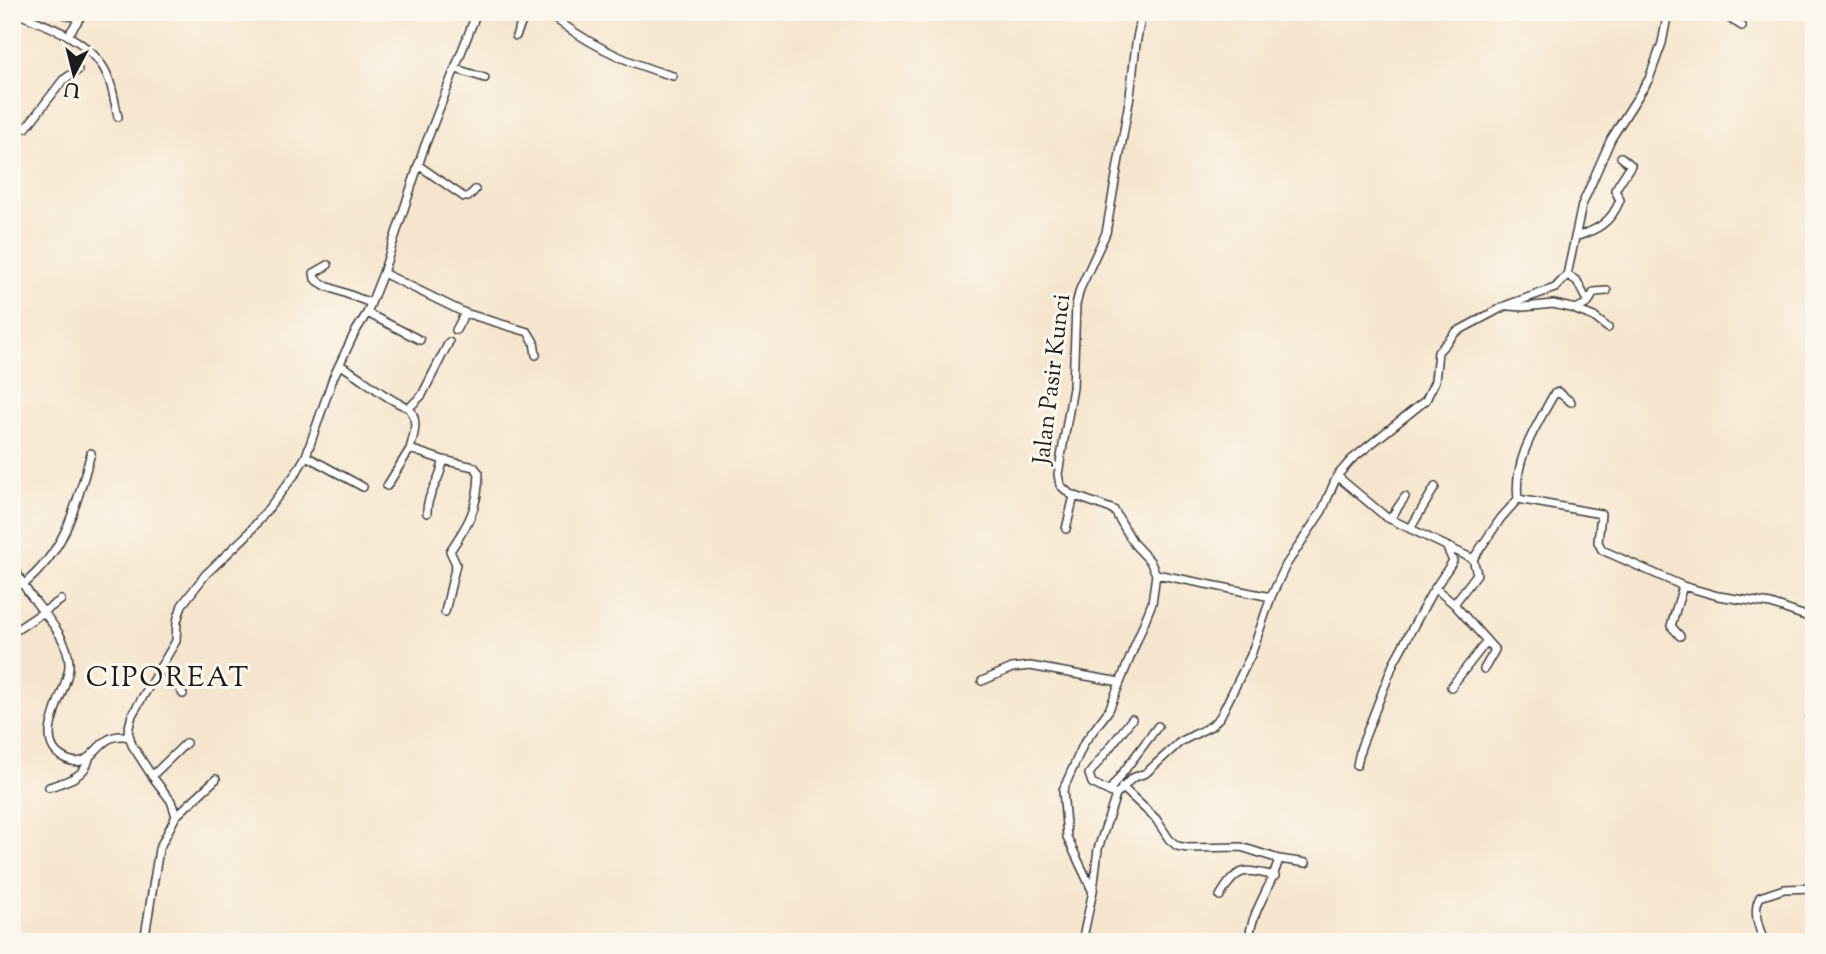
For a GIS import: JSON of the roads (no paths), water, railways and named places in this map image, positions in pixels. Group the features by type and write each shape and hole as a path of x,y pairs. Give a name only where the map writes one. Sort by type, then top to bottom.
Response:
{"street":[{"path":"58,12 81,16 69,34"},
{"path":"176,816 171,801 152,776 129,737 129,726 138,703 176,641 177,621 182,605 206,574 261,518 306,456 333,378 367,313 383,274 418,165 477,12"},
{"path":"516,36 526,12"},
{"path":"547,12 583,39 622,60 673,76"},
{"name":"Jalan Pasir Kunci","path":"1142,12 1106,233 1080,289 1076,305 1073,388 1058,474 1060,485 1074,495 1114,510 1134,544 1150,561 1156,574"},
{"path":"1113,793 1132,778 1146,773 1180,743 1211,726 1220,717 1251,655 1271,597 1289,560 1322,511 1337,476 1351,460 1426,400 1435,381 1438,352 1449,339 1456,332 1507,305 1555,288 1567,275 1582,205 1607,148 1649,79 1662,43 1668,12"},
{"path":"1719,12 1742,26"},
{"path":"18,14 69,34 101,63 111,85 118,117"},
{"path":"456,69 485,78"},
{"path":"12,130 26,128 63,80 78,70"},
{"path":"1575,237 1597,229 1607,222 1618,207 1620,200 1615,190 1631,165 1621,157"},
{"path":"418,165 464,197 468,197 475,190"},
{"path":"328,265 314,273 315,279 326,286 371,303"},
{"path":"383,274 465,313 519,327 528,332 534,342 536,355"},
{"path":"1567,275 1577,281 1588,303"},
{"path":"1576,309 1588,303 1594,292 1607,291"},
{"path":"1507,305 1524,307 1553,304 1576,309 1594,317 1608,328"},
{"path":"367,313 420,340"},
{"path":"456,330 465,313"},
{"path":"409,408 422,395 449,342"},
{"path":"340,365 413,413 415,426 410,449 387,486"},
{"path":"1473,559 1501,518 1518,499 1517,475 1530,436 1554,394 1562,393 1571,402"},
{"path":"410,449 474,467 479,473 475,511 450,551 456,564 444,612"},
{"path":"23,585 39,572 60,544 70,523 91,453"},
{"path":"306,456 363,487"},
{"path":"427,513 428,502 440,475 443,460"},
{"path":"1337,476 1390,519 1473,559 1477,574 1454,604"},
{"path":"1410,529 1435,487"},
{"path":"1066,529 1074,495"},
{"path":"1390,519 1405,497"},
{"path":"1518,499 1598,513 1601,516 1598,542 1602,550 1683,586 1718,596 1771,604 1814,619"},
{"path":"1357,765 1361,747 1394,662 1435,588 1454,561 1444,544"},
{"path":"12,559 23,585 58,635 69,662 63,690 52,718 52,746 64,758 78,761 89,759"},
{"path":"1093,891 1067,837 1063,790 1084,743 1109,710 1152,603 1156,574 1271,597"},
{"path":"1680,636 1671,626 1683,586"},
{"path":"1435,588 1454,604 1495,650 1484,669"},
{"path":"12,633 61,600"},
{"path":"1451,687 1487,641"},
{"path":"982,681 1012,668 1030,666 1120,682"},
{"path":"160,667 171,676 183,694"},
{"path":"1814,705 1810,717 1814,736"},
{"path":"1113,793 1092,783 1089,774 1132,719"},
{"path":"1082,942 1093,891 1098,849 1113,793 1158,726"},
{"path":"49,787 80,774 89,759 108,738 116,735 129,737"},
{"path":"152,776 186,743"},
{"path":"144,942 159,849 176,816 216,779"},
{"path":"1122,787 1156,819 1169,839 1178,846 1197,849 1241,847 1279,859 1306,863"},
{"path":"1249,941 1251,923 1275,876 1279,859"},
{"path":"1220,896 1239,871 1250,870 1275,876"},
{"path":"1764,942 1756,915 1756,903 1760,897 1784,889 1814,888"}],"district":[{"name":"CIPOREAT","path":"168,676"}]}
